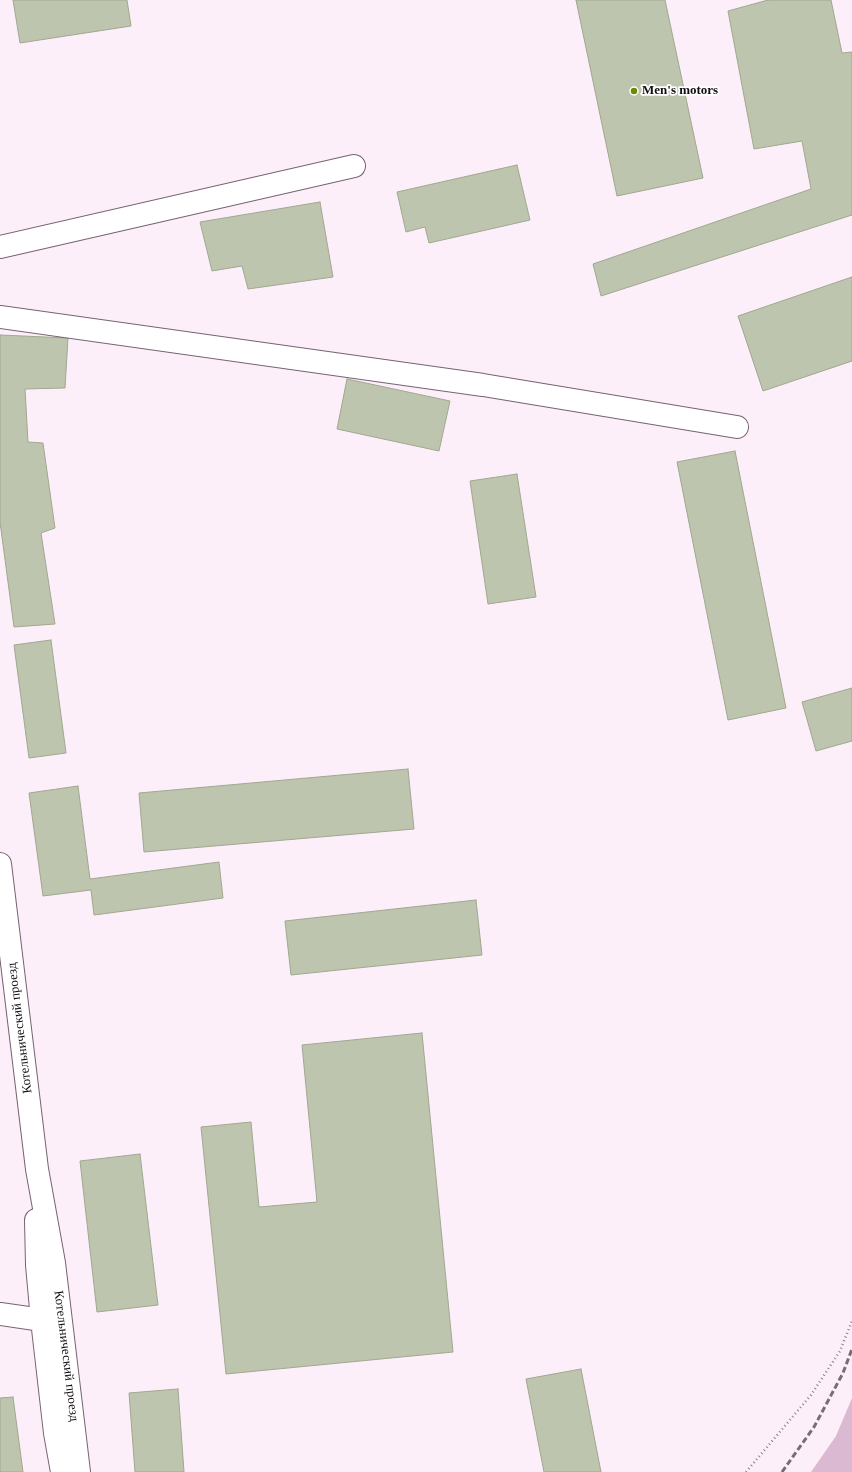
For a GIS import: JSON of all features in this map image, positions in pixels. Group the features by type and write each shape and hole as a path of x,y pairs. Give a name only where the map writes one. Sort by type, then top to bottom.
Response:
{"street":[{"path":"0,247 354,166"},
{"path":"0,317 484,385 737,427"},
{"name":"Котельнический проезд","path":"0,864 37,1169 54,1263 79,1472"},
{"name":"Котельнический проезд","path":"37,1169 36,1231 42,1320 55,1433 62,1472"},
{"path":"0,1314 42,1320"}],"path":[{"path":"746,1472 811,1394 840,1350 852,1320"}],"shaded area":[{"path":"852,1398 852,1472 811,1472 836,1436"}],"building":[{"path":"13,0 127,0 131,26 20,43"},
{"path":"576,0 665,0 703,178 617,196"},
{"path":"768,0 831,0 842,53 852,52 852,215 601,296 593,264 811,189 802,141 754,149 728,11"},
{"path":"517,165 530,220 429,243 425,227 406,232 397,192"},
{"path":"320,202 333,277 248,289 242,266 212,271 200,222"},
{"path":"852,277 852,361 763,391 738,316"},
{"path":"0,335 68,338 65,388 25,389 28,442 43,443 55,528 41,533 55,624 14,627 0,522"},
{"path":"347,379 450,401 439,451 337,429"},
{"path":"735,451 786,708 728,720 677,462"},
{"path":"517,474 536,597 488,604 470,481"},
{"path":"51,640 66,753 29,758 14,645"},
{"path":"852,688 852,741 816,751 802,702"},
{"path":"408,769 414,829 144,852 139,793"},
{"path":"78,786 90,879 219,862 223,898 94,915 91,890 43,896 29,793"},
{"path":"476,900 482,955 291,975 285,921"},
{"path":"422,1033 453,1352 226,1374 201,1127 251,1122 259,1207 317,1202 302,1045"},
{"path":"140,1154 158,1305 97,1312 80,1161"},
{"path":"581,1369 601,1472 544,1472 526,1379"},
{"path":"178,1389 184,1472 135,1472 129,1393"},
{"path":"13,1397 23,1472 0,1472 0,1398"}],"railway":[{"path":"782,1472 814,1427 843,1373 852,1349"}],"place":[{"name":"Men's motors","path":"634,91"}]}
